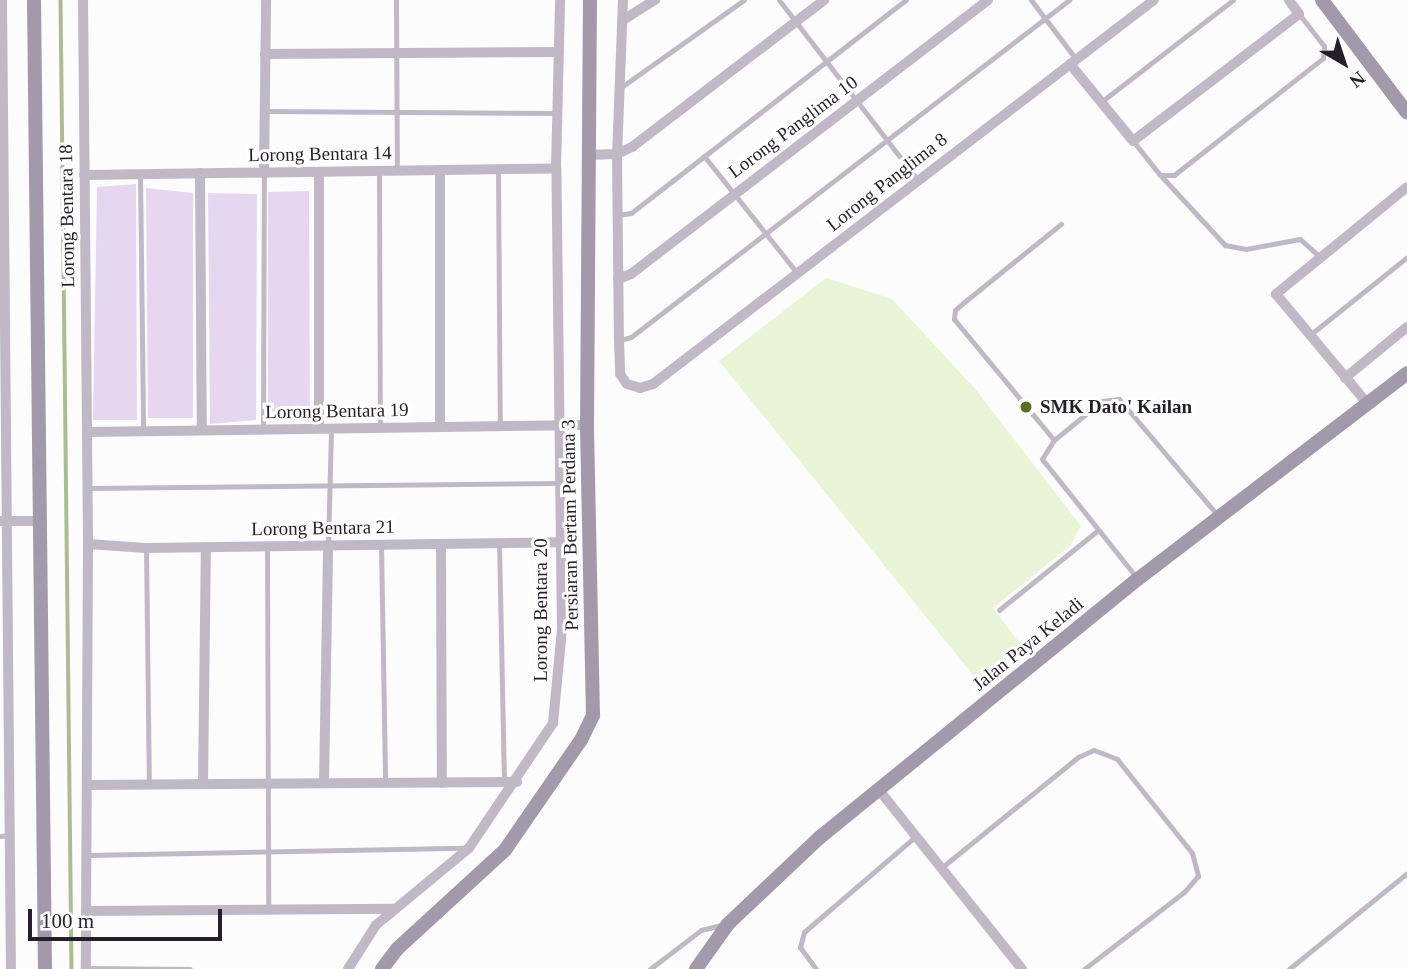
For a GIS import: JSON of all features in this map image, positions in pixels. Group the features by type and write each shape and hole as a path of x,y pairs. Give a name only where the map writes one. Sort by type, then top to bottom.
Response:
{"street":[{"path":"34,0 45,969"},
{"name":"Lorong Bentara 18","path":"83,0 88,488 86,968"},
{"path":"264,173 266,0"},
{"name":"Lorong Bentara 20","path":"348,969 376,925 469,848 517,782 553,723 562,629 556,168 561,0"},
{"name":"Persiaran Bertam Perdana 3","path":"382,969 505,850 588,727 594,700 587,425 590,0"},
{"path":"618,340 617,154 623,0"},
{"path":"623,20 655,0"},
{"path":"587,155 617,154 632,147 824,0"},
{"name":"Lorong Panglima 10","path":"618,279 631,274 988,0"},
{"name":"Lorong Panglima 8","path":"618,340 620,374 627,384 639,388 653,384 1154,0"},
{"path":"1073,61 1101,102 1133,141 1299,14 1289,0"},
{"path":"1322,0 1407,113"},
{"path":"1,6 5,953 11,969"},
{"path":"265,54 559,52"},
{"name":"Lorong Bentara 14","path":"84,175 556,168"},
{"path":"440,170 440,427"},
{"path":"319,172 325,428"},
{"path":"200,173 202,430"},
{"path":"1367,403 1276,294 1319,256 1407,187"},
{"path":"1345,378 1407,327"},
{"name":"Jalan Paya Keladi","path":"696,969 728,924 819,838 1138,579 1407,373"},
{"name":"Lorong Bentara 19","path":"87,432 587,425"},
{"path":"4,521 38,521"},
{"name":"Lorong Bentara 21","path":"88,544 146,548 559,542"},
{"path":"441,544 442,783"},
{"path":"324,783 328,545"},
{"path":"203,784 206,547"},
{"path":"87,785 517,782"},
{"path":"879,790 1022,969"},
{"path":"86,911 395,909"}],"lane":[{"path":"396,0 397,170"},
{"path":"621,88 744,0"},
{"path":"779,0 918,179"},
{"path":"617,216 631,213 906,0"},
{"path":"1031,0 1073,61"},
{"path":"618,340 631,337 1069,0"},
{"path":"1101,102 1233,0"},
{"path":"1160,174 1174,175 1324,58 1325,46 1299,14"},
{"path":"265,111 557,113"},
{"path":"1133,141 1205,228 1225,245 1246,249 1300,239 1319,256"},
{"path":"704,156 797,273"},
{"path":"498,169 500,426"},
{"path":"380,171 380,428"},
{"path":"263,429 264,173"},
{"path":"141,174 143,431"},
{"path":"1054,440 954,319 955,310 1061,224"},
{"path":"1309,335 1407,257"},
{"path":"1138,579 1044,466 1045,449 1102,401 1119,399 1219,517"},
{"path":"325,428 330,486 328,545"},
{"path":"88,488 559,483"},
{"path":"999,610 1098,530"},
{"path":"499,543 505,782"},
{"path":"381,545 385,783"},
{"path":"267,546 268,909"},
{"path":"146,548 149,784"},
{"path":"941,868 1078,757 1094,750 1117,759 1192,853 1198,876 1184,892 1084,969"},
{"path":"816,969 800,947 804,932 916,836"},
{"path":"86,855 469,848"},
{"path":"1289,969 1407,873"},
{"path":"650,969 701,930 728,924"},
{"path":"86,968 190,969"}],"green space":[{"path":"826,278 892,299 977,391 1081,526 1070,546 993,608 1021,645 977,680 719,361"}],"building":[{"path":"136,184 137,420 93,420 97,187"},
{"path":"146,188 193,193 193,418 148,418"},
{"path":"309,191 310,421 268,418 268,192"},
{"path":"208,193 257,194 256,420 210,424"}],"waterway":[{"path":"61,0 72,969"}],"place":[{"name":"SMK Dato' Kailan","path":"1026,407"}]}
